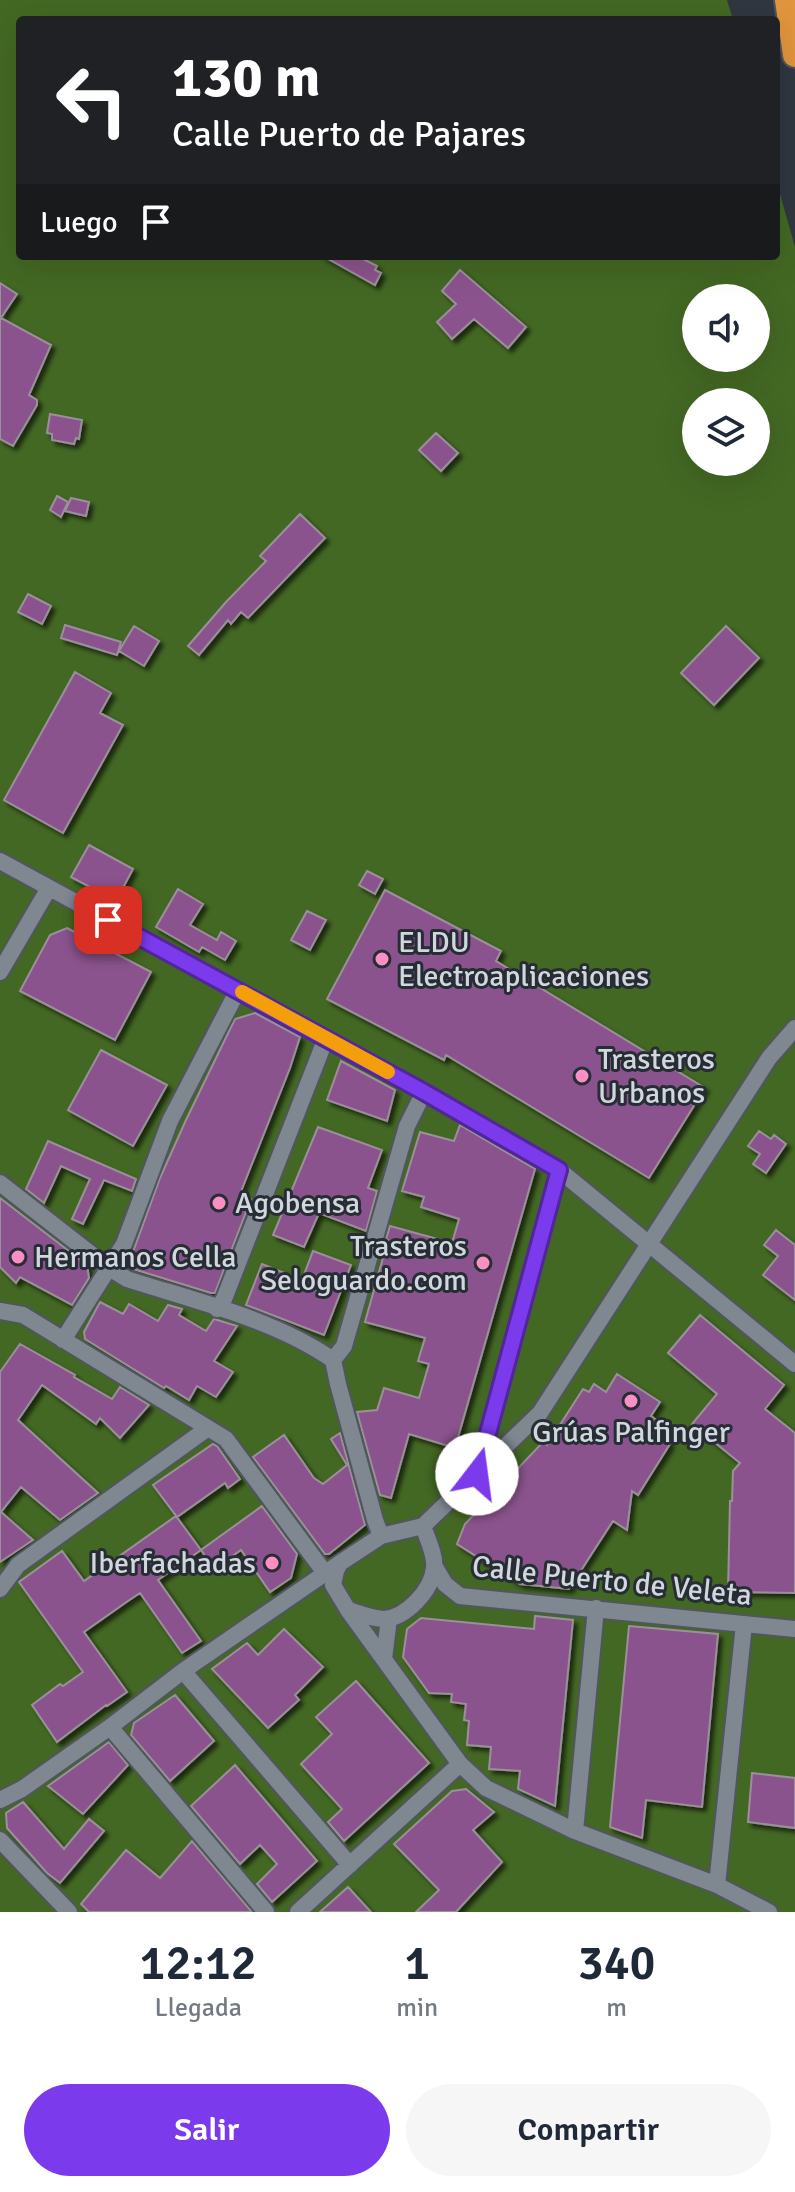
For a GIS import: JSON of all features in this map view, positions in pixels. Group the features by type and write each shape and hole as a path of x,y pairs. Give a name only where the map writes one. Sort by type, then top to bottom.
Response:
{"highway":[{"path":"787,0 795,55"}],"street":[{"path":"0,861 424,1092 559,1170 795,1364"},
{"path":"0,972 49,888"},
{"path":"63,1340 124,1244 170,1121 238,990"},
{"path":"0,1800 22,1789 183,1671 381,1536 423,1526 540,1413 769,1058 795,1028"},
{"path":"217,1309 224,1299 326,1038"},
{"path":"333,1360 344,1346 407,1126 424,1092"},
{"path":"477,1474 559,1170"},
{"path":"0,1183 127,1279 271,1326 310,1344 333,1360 381,1536"},
{"path":"0,1311 23,1315 226,1439 325,1573"},
{"path":"0,1589 18,1565 208,1428"},
{"path":"348,1610 374,1618 389,1618 417,1601 435,1567 423,1526"},
{"path":"340,1563 333,1585 337,1595 460,1764 486,1788 575,1831 717,1885 769,1912"},
{"name":"Calle Puerto de Veleta","path":"435,1567 445,1584 460,1596 795,1629"},
{"path":"301,1589 328,1589 337,1595"},
{"path":"575,1831 596,1608"},
{"path":"384,1659 389,1618"},
{"path":"717,1885 744,1624"},
{"path":"183,1671 350,1865"},
{"path":"110,1727 266,1912"},
{"path":"298,1912 460,1764"},
{"path":"0,1840 69,1912"}],"green space":[{"path":"0,0 727,0 732,16 16,16 16,260 780,260 780,194 795,247 795,1912 0,1912"}],"building":[{"path":"330,260 365,260 377,266 375,270 381,273 375,285"},
{"path":"460,270 526,327 508,348 474,319 452,339 437,322 456,304 442,291"},
{"path":"0,283 17,294 1,318 51,345 29,395 37,400 37,405 13,446 0,439"},
{"path":"50,414 82,420 79,439 76,438 74,444 52,440 52,434 47,433"},
{"path":"436,433 458,453 441,471 419,450"},
{"path":"57,496 68,502 61,517 50,510"},
{"path":"71,498 89,502 86,516 65,511"},
{"path":"300,514 325,538 248,618 241,612 231,624 228,620 199,655 188,646 266,561 260,556"},
{"path":"28,594 51,606 42,624 18,612"},
{"path":"65,625 121,642 117,655 61,638"},
{"path":"134,626 159,641 144,666 119,651"},
{"path":"726,626 759,658 714,705 681,673"},
{"path":"75,672 111,693 100,713 123,725 63,833 4,800"},
{"path":"89,845 133,869 116,901 71,877"},
{"path":"367,871 383,879 375,894 359,885"},
{"path":"178,889 203,904 190,925 217,940 221,932 236,941 225,960 202,947 199,952 156,927"},
{"path":"385,890 501,951 496,961 705,1088 649,1178 446,1055 444,1060 327,999"},
{"path":"307,911 326,920 310,950 291,940"},
{"path":"67,928 151,972 115,1040 20,991 50,935"},
{"path":"255,1013 300,1037 240,1194 251,1199 215,1293 133,1269 130,1260 160,1178 186,1120 235,1019"},
{"path":"101,1050 167,1085 133,1146 68,1110"},
{"path":"341,1061 395,1090 387,1121 327,1100"},
{"path":"460,1125 535,1169 455,1448 409,1434 391,1498 380,1495 357,1412 377,1410 384,1388 419,1398 429,1364 418,1361 425,1338 365,1322 390,1226 452,1243 459,1219 421,1207 424,1197 402,1191 420,1132 454,1141"},
{"path":"318,1127 382,1150 368,1188 377,1191 366,1231 319,1213 304,1247 273,1235"},
{"path":"759,1131 771,1139 774,1135 786,1144 766,1173 753,1164 760,1154 748,1146"},
{"path":"48,1141 136,1179 132,1191 104,1180 83,1224 72,1219 90,1179 61,1166 44,1203 26,1189"},
{"path":"0,1198 87,1265 89,1278 72,1305 20,1277 16,1283 0,1267"},
{"path":"776,1230 795,1245 795,1300 763,1275 778,1256 764,1245"},
{"path":"313,1251 351,1265 324,1335 246,1305 262,1264 302,1280"},
{"path":"100,1302 123,1314 129,1304 158,1321 168,1305 182,1309 179,1315 206,1331 214,1319 237,1326 214,1361 233,1372 216,1397 197,1386 189,1400 166,1386 164,1388 85,1339 84,1332"},
{"path":"700,1315 784,1385 765,1409 795,1433 795,1593 728,1592 730,1501 733,1471 740,1463 692,1424 717,1394 668,1353"},
{"path":"20,1344 112,1399 120,1387 149,1405 120,1438 100,1418 96,1424 42,1385 18,1420 98,1493 60,1520 21,1487 1,1512 33,1540 0,1562 0,1372"},
{"path":"617,1374 660,1402 651,1416 673,1433 667,1442 670,1444 638,1495 632,1491 627,1530 613,1521 569,1589 520,1584 457,1544 465,1524 543,1442 547,1445 583,1389 589,1392 594,1384 606,1392"},
{"path":"340,1433 365,1525 325,1554 253,1457 284,1435 314,1478 323,1484 347,1465 331,1439"},
{"path":"213,1444 240,1479 228,1488 225,1483 177,1517 153,1485"},
{"path":"262,1506 297,1554 291,1578 270,1592 241,1550 214,1569 201,1550"},
{"path":"176,1516 201,1550 158,1580 201,1641 182,1653 140,1593 128,1601 84,1632 127,1692 57,1742 32,1705 60,1684 63,1686 83,1672 19,1582 62,1551 84,1581"},
{"path":"535,1616 573,1620 555,1806 518,1789 520,1771 489,1769 491,1747 467,1745 469,1721 464,1720 466,1704 451,1702 452,1694 429,1693 403,1657 407,1629 421,1618 534,1629"},
{"path":"629,1626 718,1634 702,1807 646,1800 642,1838 610,1827"},
{"path":"284,1629 323,1667 295,1695 299,1700 268,1728 212,1669 247,1643 258,1655"},
{"path":"356,1681 429,1763 344,1841 328,1822 342,1809 301,1764 332,1734 316,1717"},
{"path":"175,1695 214,1741 170,1781 131,1735 134,1723"},
{"path":"109,1742 128,1765 83,1814 48,1786"},
{"path":"235,1765 317,1861 272,1902 257,1884 277,1864 260,1845 240,1864 191,1806"},
{"path":"752,1773 795,1778 795,1828 748,1822"},
{"path":"466,1789 494,1812 473,1830 502,1862 456,1912 416,1912 439,1890 394,1844 452,1791"},
{"path":"23,1802 64,1849 89,1819 104,1831 60,1883 47,1873 7,1828 6,1813"},
{"path":"192,1841 252,1912 89,1912 81,1904 126,1850 160,1878"},
{"path":"348,1887 371,1912 320,1912"}],"slow traffic":[{"path":"242,992 388,1072"}],"place":[{"name":"ELDU Electroaplicaciones","path":"382,959"},
{"name":"Trasteros Urbanos","path":"582,1076"},
{"name":"Agobensa","path":"219,1203"},
{"name":"Hermanos Cella","path":"18,1257"},
{"name":"Trasteros Seloguardo.com","path":"483,1263"},
{"name":"Grúas Palfinger","path":"631,1401"},
{"name":"Iberfachadas","path":"272,1563"}],"route":[{"path":"108,920 424,1092 559,1170 477,1474"}]}
